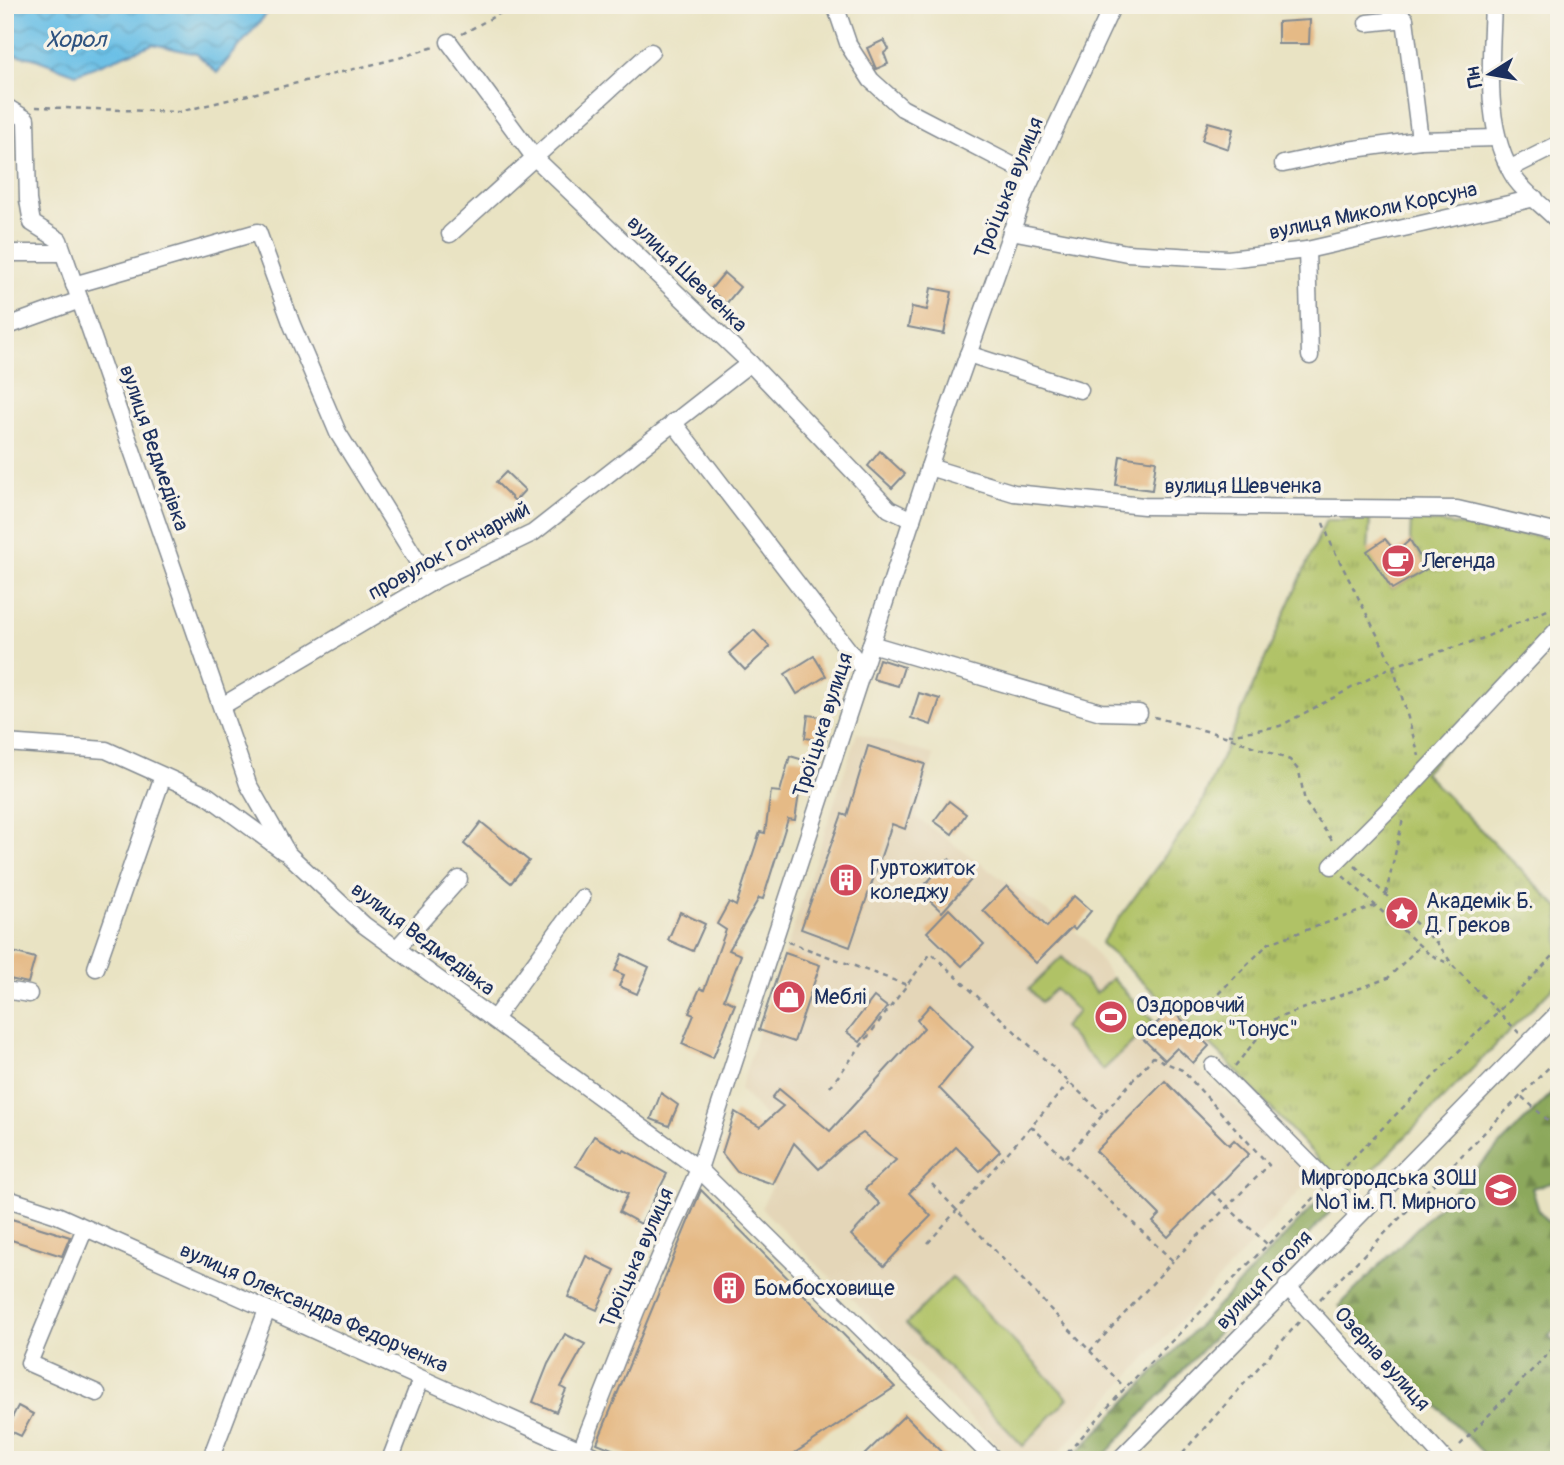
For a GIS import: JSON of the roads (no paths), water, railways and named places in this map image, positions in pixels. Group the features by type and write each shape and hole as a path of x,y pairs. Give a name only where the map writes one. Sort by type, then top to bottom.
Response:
{"street":[{"path":"835,5 849,46 871,80 902,108 1033,176"},
{"name":"Троїцька вулиця","path":"579,1455 636,1311 699,1169 929,467 1011,231 1033,176 1113,5"},
{"path":"1493,5 1491,72 1497,138 1517,180 1559,222"},
{"path":"1367,23 1405,19 1420,140"},
{"name":"вулиця Шевченка","path":"449,42 534,157 750,363 889,509 912,520"},
{"path":"450,234 651,52"},
{"path":"5,106 26,119 28,200 32,223 61,246"},
{"path":"1283,164 1349,150 1420,140 1497,138"},
{"path":"1511,168 1559,144"},
{"name":"вулиця Миколи Корсуна","path":"1011,231 1128,253 1228,259 1307,250 1535,198"},
{"path":"5,327 77,293 258,232 292,325 338,433 431,583"},
{"path":"5,253 61,246"},
{"name":"вулиця Ведмедівка","path":"61,246 248,784 288,854 364,925 699,1169 995,1460"},
{"path":"1307,250 1310,356"},
{"path":"968,354 1080,390"},
{"name":"провулок Гончарний","path":"222,706 431,583 533,533 750,363"},
{"path":"673,422 863,669"},
{"name":"вулиця Шевченка","path":"929,467 1014,493 1144,506 1457,509 1559,533"},
{"path":"1337,860 1559,628"},
{"path":"871,644 1101,712 1139,713"},
{"path":"5,743 106,750 208,796 288,854"},
{"path":"96,968 163,776"},
{"path":"397,948 459,879"},
{"path":"494,1019 582,898"},
{"path":"5,990 29,994"},
{"name":"вулиця Гоголя","path":"1119,1460 1559,1012"},
{"path":"1213,1066 1329,1183 1357,1215"},
{"name":"вулиця Олександра Федорченка","path":"5,1198 57,1215 421,1379 579,1455 603,1460"},
{"path":"85,1228 29,1363 97,1393"},
{"name":"Озерна вулиця","path":"1287,1286 1446,1460"},
{"path":"210,1460 267,1310"},
{"path":"390,1460 421,1379"}],"water":[{"name":"Хорол","path":"5,5 274,5 217,73 197,54 153,44 76,74 33,58 5,53"}],"place":[{"name":"Легенда","path":"1398,561"},
{"name":"Гуртожиток коледжу","path":"846,880"},
{"name":"Академік Б. Д. Греков","path":"1402,913"},
{"name":"Меблі","path":"789,997"},
{"name":"Оздоровчий осередок \"Тонус\"","path":"1111,1017"},
{"name":"Миргородська ЗОШ №1 ім. П. Мирного","path":"1501,1190"},
{"name":"Бомбосховище","path":"729,1288"}]}
